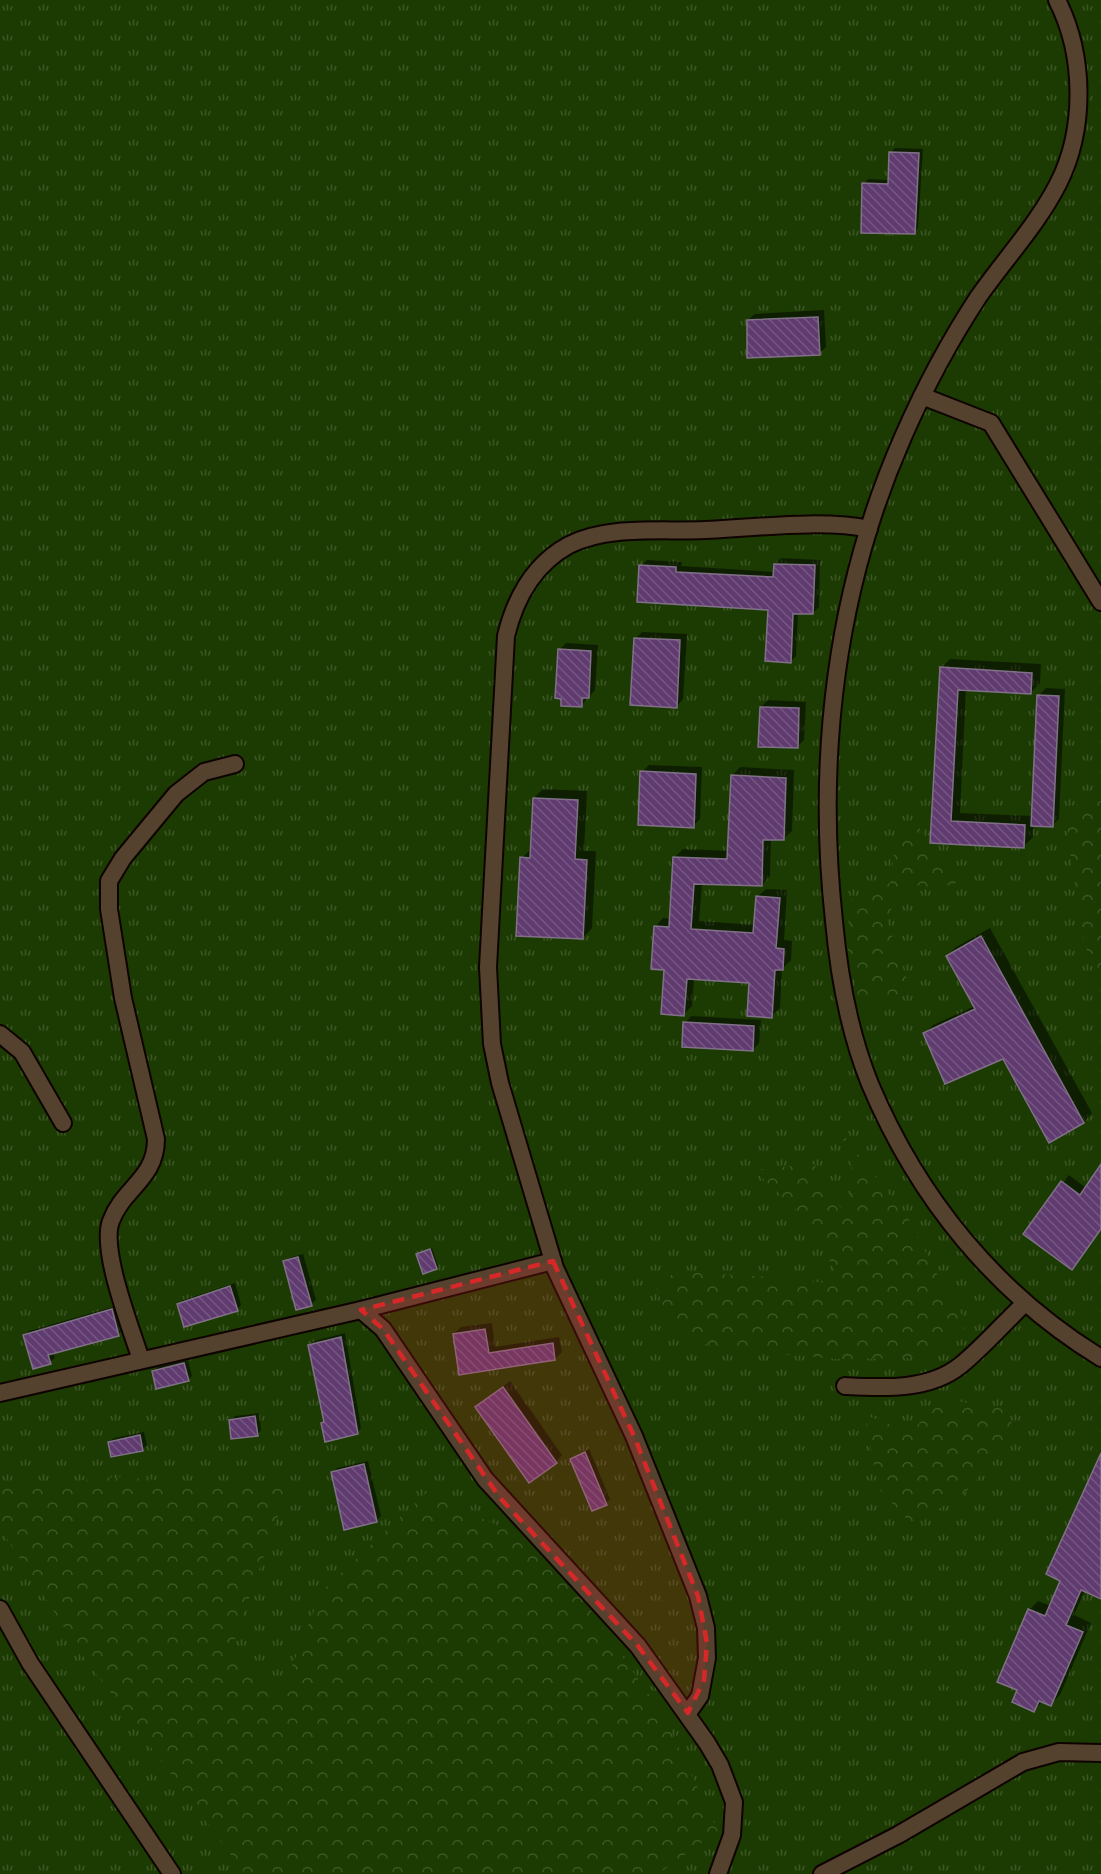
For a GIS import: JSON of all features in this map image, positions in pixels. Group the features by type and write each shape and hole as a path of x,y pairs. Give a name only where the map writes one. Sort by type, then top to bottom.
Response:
{"street":[{"path":"1058,0 1072,39 1078,89 1073,140 1065,169 1047,203 978,298 922,396 902,439 869,529 841,641 829,747 827,831 837,952 845,1002 869,1082 897,1143 958,1234 1024,1304 1101,1358"},
{"path":"922,396 991,423 1101,602"},
{"path":"688,1713 700,1696 707,1659 706,1628 698,1596 634,1436 553,1262 500,1083 489,1013 488,967 506,636 516,602 544,564 569,545 602,535 778,526 856,526 869,529"},
{"path":"141,1360 111,1261 108,1232 114,1214 150,1168 156,1139 123,998 111,927 109,886 123,858 176,794 204,772 235,764"},
{"path":"0,1034 22,1052 63,1123"},
{"path":"0,1393 361,1310 553,1262"},
{"path":"845,1386 886,1388 928,1382 959,1366 1024,1304"},
{"path":"361,1310 383,1329 500,1498 638,1646 688,1713 720,1766 734,1802 732,1835 718,1874"},
{"path":"0,1609 30,1662 172,1874"},
{"path":"822,1874 898,1835 1023,1762 1059,1752 1101,1753"}],"highlighted area":[{"path":"553,1261 634,1436 698,1596 707,1643 704,1680 688,1713 638,1646 500,1498 383,1329 361,1310"}],"green space":[{"path":"0,0 1101,0 1101,1874 0,1874"},
{"path":"1101,801 1101,993 1082,935 1064,808"},
{"path":"918,826 949,874 959,882 930,891 906,880 886,919 906,976 908,995 860,1006 847,946 852,899 890,883 895,848"},
{"path":"841,1132 909,1220 946,1291 969,1325 924,1358 836,1359 729,1349 676,1338 654,1282 679,1272 774,1277 843,1285 808,1221 754,1170 814,1164 846,1217 853,1172"},
{"path":"945,1399 1004,1409 1018,1434 961,1497 911,1523 878,1488 865,1415 910,1432"},
{"path":"115,1477 287,1489 231,1651 282,1691 322,1591 426,1493 548,1548 664,1717 718,1831 658,1874 245,1874 78,1649 0,1528 0,1488"}],"building":[{"path":"889,152 919,153 915,234 861,233 862,183 888,184"},
{"path":"818,317 820,355 747,358 747,320"},
{"path":"774,564 815,565 813,614 793,614 791,663 765,661 768,610 637,602 639,565 676,567 676,572 773,577"},
{"path":"634,638 680,640 677,708 630,705"},
{"path":"558,649 591,651 589,698 582,698 582,707 561,706 561,699 555,698"},
{"path":"940,667 1032,673 1031,694 958,690 951,821 1025,825 1024,848 930,843"},
{"path":"1037,695 1059,696 1053,827 1031,826"},
{"path":"760,707 799,708 798,748 758,747"},
{"path":"640,771 696,774 694,828 638,825"},
{"path":"731,775 786,778 784,840 763,840 762,886 694,884 691,929 753,933 756,896 780,898 776,948 784,949 783,970 775,970 772,1018 747,1016 749,983 687,979 684,1016 661,1014 664,970 651,969 654,926 669,927 673,857 727,859"},
{"path":"533,798 578,800 575,859 587,860 583,939 516,936 520,857 530,858"},
{"path":"981,936 1084,1123 1049,1143 1003,1059 945,1084 923,1033 975,1009 946,956"},
{"path":"683,1022 754,1026 753,1051 682,1047"},
{"path":"1101,1164 1101,1229 1072,1270 1023,1234 1061,1181 1080,1195"},
{"path":"430,1249 437,1269 423,1274 416,1254"},
{"path":"298,1257 312,1306 296,1310 283,1261"},
{"path":"230,1286 238,1311 184,1327 177,1304"},
{"path":"112,1309 119,1336 48,1355 51,1364 33,1369 23,1335"},
{"path":"485,1329 489,1353 553,1343 555,1360 459,1375 453,1334"},
{"path":"341,1337 358,1434 325,1442 321,1423 324,1422 308,1345"},
{"path":"184,1363 189,1381 156,1389 152,1371"},
{"path":"503,1387 557,1463 529,1483 475,1407"},
{"path":"255,1416 258,1436 231,1439 229,1420"},
{"path":"140,1435 143,1451 111,1457 108,1442"},
{"path":"585,1452 607,1505 592,1511 570,1459"},
{"path":"1101,1453 1101,1599 1081,1590 1066,1625 1083,1632 1051,1706 1039,1701 1034,1712 1012,1702 1017,1690 997,1682 1028,1609 1045,1616 1060,1581 1046,1574"},
{"path":"364,1464 377,1522 344,1530 331,1472"}]}
